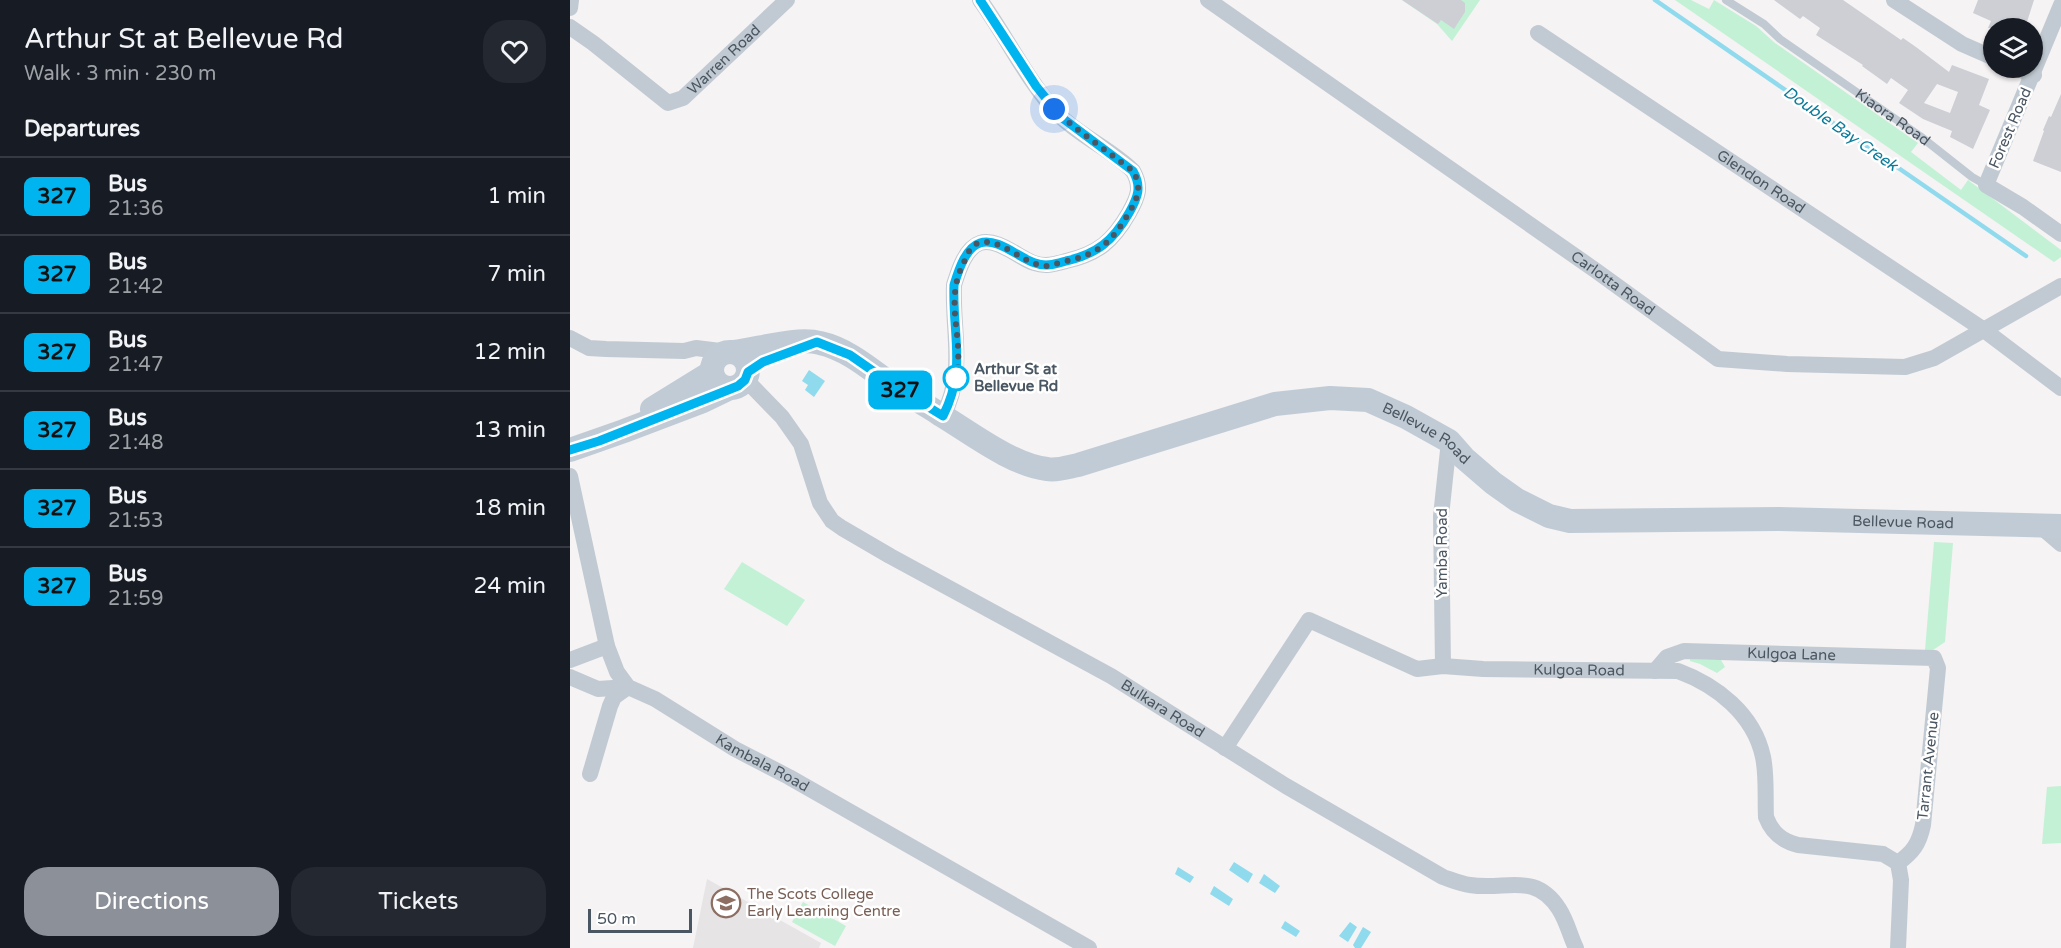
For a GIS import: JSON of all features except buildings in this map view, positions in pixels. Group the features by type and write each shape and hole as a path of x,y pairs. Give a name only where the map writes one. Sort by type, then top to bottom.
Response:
{"street":[{"path":"570,8 572,0"},
{"name":"Warren Road","path":"570,27 668,103 683,98 787,0"},
{"name":"Carlotta Road","path":"1208,0 1595,270 1718,359 1787,364 1905,367 1934,358 2061,285"},
{"path":"1894,0 1962,44 1983,53"},
{"path":"943,416 949,405 957,376 954,285 957,274 973,247 981,242 999,245 1029,261 1045,266 1093,253 1103,247 1116,233 1139,192 1139,181 1133,171 1054,109 1036,86 987,2"},
{"name":"Forest Road","path":"2043,52 2061,5"},
{"name":"Glendon Road","path":"1538,33 1984,330 2061,388"},
{"name":"Forest Road","path":"1986,185 2033,78"},
{"name":"Kiaora Road","path":"1986,185 2023,207 2061,234"},
{"name":"Bulkara Road","path":"570,338 589,348 684,351 731,371 760,393 782,417 801,444 820,503 832,521 890,556 1111,676 1286,786 1443,877 1471,885 1525,884 1544,891 1559,909 1576,948"},
{"name":"Bellevue Road","path":"570,450 624,432 652,409 731,371 817,342 850,355 986,444 1019,460 1046,469 1078,465 1275,404 1330,398 1368,400 1406,417 1449,441 1464,458 1517,500 1549,516 1570,521 1779,519 2050,526"},
{"name":"Yamba Road","path":"1443,666 1441,516 1449,441"},
{"path":"570,476 606,646 617,672 628,687"},
{"path":"2050,526 2061,544"},
{"name":"Kulgoa Road","path":"1226,748 1309,620 1416,669 1443,666 1483,669 1678,671 1699,679 1717,690 1738,709 1752,730 1763,756 1766,817 1778,836 1798,845 1882,854 1898,863"},
{"path":"570,660 606,646"},
{"name":"Kulgoa Lane","path":"1655,671 1666,657 1684,651 1931,657 1936,660"},
{"name":"Tarrant Avenue","path":"1898,863 1914,849 1922,831 1938,668 1936,660"},
{"path":"570,677 598,688 628,687"},
{"path":"591,774 610,706 614,697 628,687"},
{"name":"Kambala Road","path":"628,687 655,699 735,749 789,777 1089,948"},
{"path":"1898,863 1901,880 1898,948"}],"lane":[{"name":"Kiaora Road","path":"1726,0 1757,19 1780,39 1920,136 1972,177 1986,185"}],"shaded area":[{"name":"The Scots College Early Learning Centre","path":"707,879 821,943 819,948 693,948"}],"green space":[{"path":"1402,0 1480,0 1452,41 1437,24"},
{"path":"1675,0 1691,0 1709,9 1714,0 1756,26 1775,43 1918,143 1911,152 1961,190 1968,180 2061,250 2061,257 2054,262"},
{"path":"1934,542 1953,543 1945,642 1933,650 1925,650"},
{"path":"742,562 805,600 787,626 724,589"},
{"path":"1690,659 1721,660 1725,667 1717,673"},
{"path":"2061,786 2061,843 2042,844 2047,787"},
{"path":"803,902 846,926 835,946 792,922"}],"water":[{"path":"809,370 825,381 814,397 805,390 808,385 802,381"},
{"path":"1234,862 1253,874 1248,883 1229,870"},
{"path":"1178,867 1194,877 1190,883 1175,874"},
{"path":"1264,874 1280,886 1275,893 1259,883"},
{"path":"1214,886 1233,899 1229,906 1210,894"},
{"path":"1285,921 1300,931 1296,937 1281,928"},
{"path":"1350,922 1357,927 1348,942 1339,936"},
{"path":"1363,927 1371,932 1361,948 1355,948 1353,945"}],"waterway":[{"name":"Double Bay Creek","path":"1655,0 2026,256"}],"bus line":[{"name":"327","path":"570,450 599,441 738,386 745,380 748,372 763,362 817,342 850,355 943,416 949,405 957,376 954,285 957,274 973,247 981,242 999,245 1029,261 1045,266 1093,253 1103,247 1116,233 1134,204 1139,192 1139,181 1126,164 1061,117 1036,86 980,0"}],"place":[{"name":"Arthur St at Bellevue Rd","path":"956,378"},
{"name":"The Scots College Early Learning Centre","path":"726,903"}],"route":[{"path":"956,378 954,285 957,274 973,247 981,242 999,245 1029,261 1045,266 1093,253 1103,247 1116,233 1139,192 1139,181 1126,164 1061,117 1054,109"}]}
